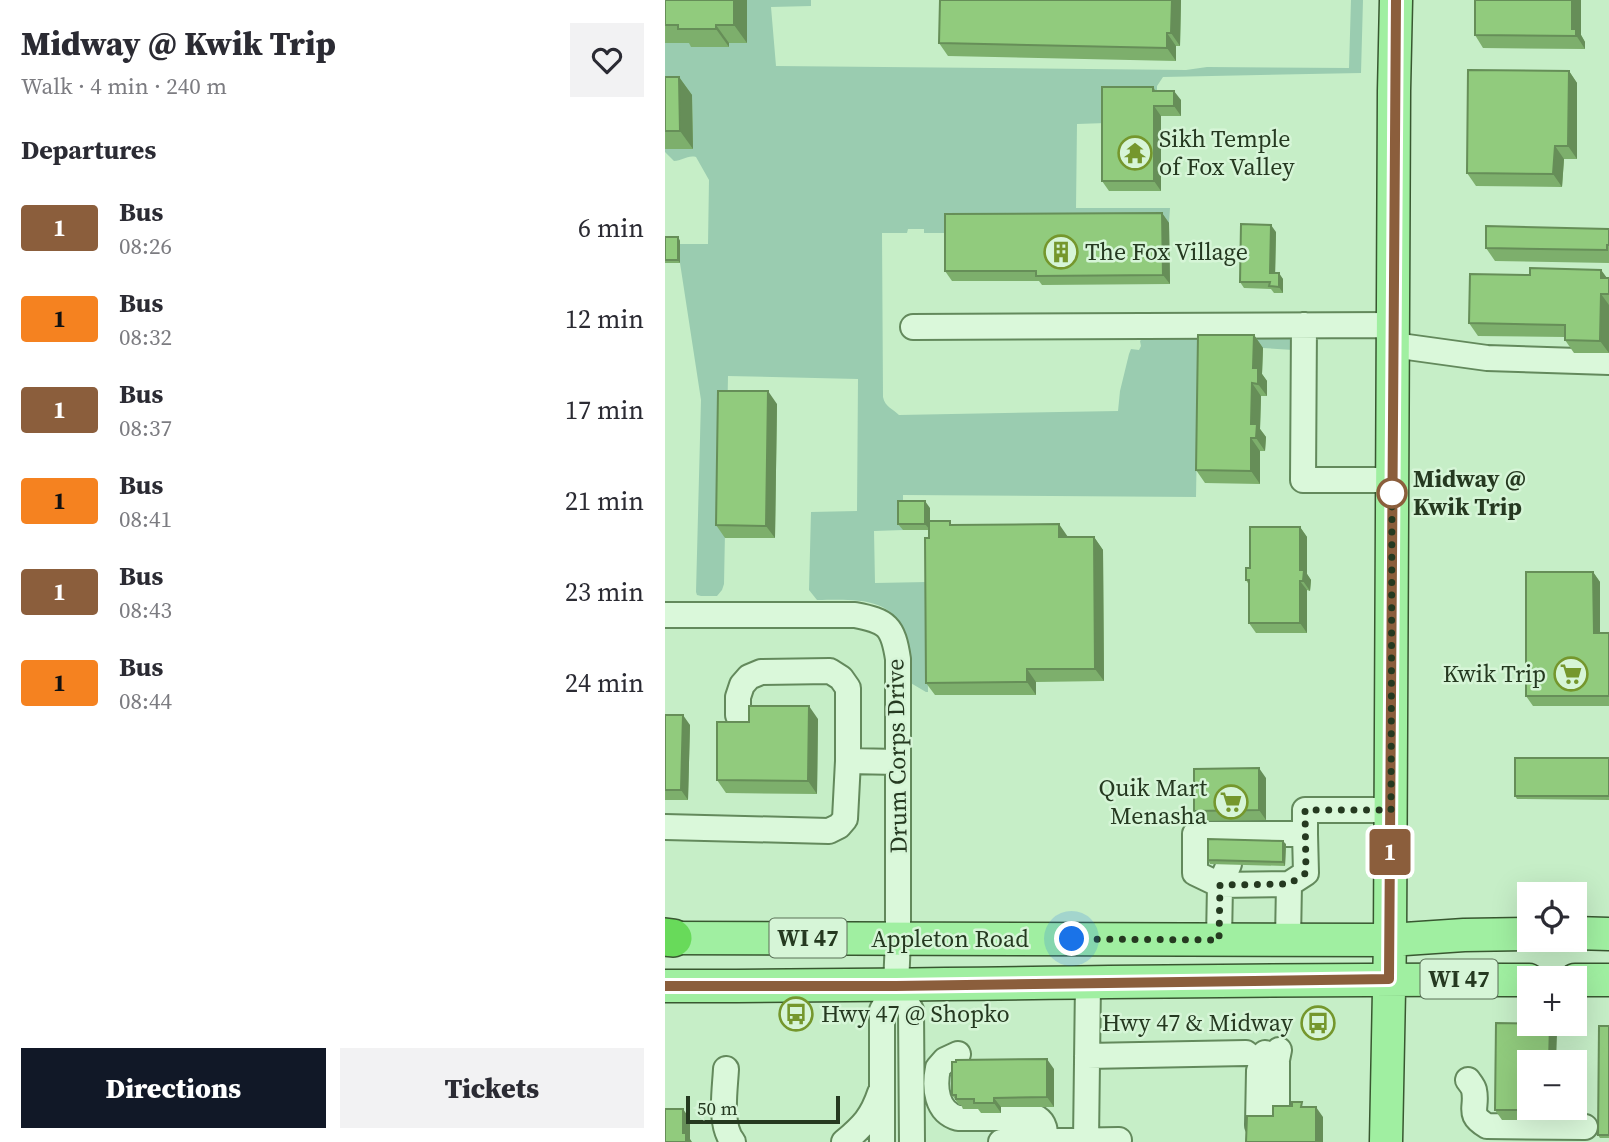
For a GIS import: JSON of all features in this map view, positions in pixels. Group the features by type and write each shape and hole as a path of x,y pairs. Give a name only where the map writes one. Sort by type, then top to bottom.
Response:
{"main road":[{"path":"1386,1142 1390,940 1396,0"},
{"path":"1587,933 1609,934"},
{"name":"Appleton Road","path":"668,938 1390,940 1517,934"},
{"path":"1587,980 1609,979"},
{"name":"Appleton Road","path":"665,986 1517,980"}],"street":[{"path":"1304,325 1303,480 1392,480"},
{"path":"913,327 1304,325 1393,335 1487,358 1609,362"},
{"name":"Drum Corps Drive","path":"665,615 855,615 881,621 891,631 898,659 896,986"},
{"path":"665,827 829,831 845,820 848,688 841,678 830,671 761,672 748,677 742,685 738,697 738,715"},
{"path":"848,761 898,762"},
{"path":"1289,884 1306,873 1305,810 1391,810"},
{"path":"1246,857 1305,834"},
{"path":"1246,857 1289,884"},
{"path":"1219,940 1246,857"},
{"path":"1288,940 1289,884"},
{"path":"1081,1141 1087,1056 1088,983"},
{"path":"882,1142 882,1010 896,986 911,1010 912,1142"},
{"path":"1087,1056 1266,1052 1277,1060 1268,1126"},
{"path":"958,1054 945,1060 938,1068 937,1097 945,1110 958,1118 1037,1118 1045,1126 1045,1142"},
{"path":"726,1069 724,1120 728,1136 733,1142"},
{"path":"1468,1080 1474,1090 1474,1115 1487,1126 1585,1127"},
{"path":"844,1142 874,1110 882,1089"},
{"path":"1001,1142 1119,1140"}],"green space":[{"path":"747,0 811,0 811,6 771,7 776,66 1186,70 1207,67 1349,68 1351,0 1363,0 1361,73 1163,77 1157,91 1106,123 1077,124 1076,208 1170,208 1169,223 951,224 950,233 924,233 924,229 908,229 907,233 882,233 883,397 887,406 899,415 1118,411 1129,354 1131,349 1139,350 1141,340 1293,337 1293,350 1263,348 1198,379 1196,497 903,495 903,530 874,531 875,583 927,582 928,692 909,682 903,632 890,611 855,600 817,600 809,590 811,512 857,511 858,379 728,376 724,584 717,596 701,596 696,592 701,400 680,263 680,244 708,244 709,180 696,157 674,161 665,152 665,149 693,148 692,95 665,95 665,43 691,43 691,47 728,47 729,43 747,43"}],"building":[{"path":"665,0 734,0 734,25 716,25 716,29 678,29 678,25 665,25"},
{"path":"940,0 1172,0 1171,33 1167,33 1167,48 939,43"},
{"path":"1475,0 1572,0 1572,29 1576,29 1576,36 1475,35"},
{"path":"1468,70 1569,71 1568,146 1555,146 1553,174 1467,173"},
{"path":"665,77 679,77 680,131 665,131"},
{"name":"Sikh Temple of Fox Valley","path":"1102,87 1153,87 1153,91 1174,91 1174,106 1154,106 1154,181 1102,181"},
{"name":"The Fox Village","path":"1162,213 1163,275 1036,276 1036,271 945,271 945,214"},
{"path":"1241,224 1271,225 1270,273 1279,273 1279,287 1269,286 1270,282 1240,282"},
{"path":"1486,226 1609,229 1609,245 1607,250 1486,248"},
{"path":"665,237 678,237 678,260 665,260"},
{"path":"1530,268 1601,270 1601,278 1609,278 1609,294 1601,294 1600,341 1565,340 1565,325 1469,323 1470,274 1530,275"},
{"path":"1198,335 1254,335 1253,368 1258,368 1258,384 1252,383 1251,424 1257,424 1256,438 1251,438 1251,471 1196,470"},
{"path":"718,391 768,391 766,526 716,525"},
{"path":"898,501 925,501 925,524 898,524"},
{"path":"929,521 950,521 950,525 1059,524 1059,537 1094,537 1095,669 1027,669 1027,682 926,683 925,538 929,538"},
{"path":"1250,527 1300,527 1300,570 1304,570 1303,581 1300,581 1300,623 1249,623 1249,580 1246,580 1246,568 1250,568"},
{"name":"Kwik Trip","path":"1526,572 1593,572 1594,633 1609,633 1609,696 1526,696"},
{"path":"749,706 809,706 808,781 717,780 717,722 749,722"},
{"path":"665,715 683,715 681,790 665,790"},
{"path":"1515,758 1609,758 1609,796 1515,796"},
{"path":"1259,768 1259,810 1194,811 1194,769"},
{"path":"1208,839 1283,841 1283,862 1208,860"},
{"path":"1496,1023 1517,1023 1517,1036 1550,1036 1549,1050 1517,1050 1517,1110 1495,1110"},
{"path":"1599,1026 1609,1026 1609,1135 1598,1135"},
{"path":"1047,1059 1047,1097 994,1098 994,1103 974,1103 974,1099 956,1099 956,1095 952,1095 952,1062 956,1060"},
{"path":"1292,1102 1302,1102 1301,1107 1316,1107 1316,1142 1246,1142 1247,1116 1273,1116 1273,1106 1292,1106"},
{"path":"665,1109 683,1109 683,1133 686,1133 686,1142 665,1142"}],"bus line":[{"name":"1","path":"665,986 896,986 1389,979 1396,0"}],"place":[{"name":"Sikh Temple of Fox Valley","path":"1135,153"},
{"name":"The Fox Village","path":"1061,252"},
{"name":"Midway @ Kwik Trip","path":"1392,493"},
{"name":"Kwik Trip","path":"1571,674"},
{"name":"Quik Mart Menasha","path":"1231,802"},
{"name":"Hwy 47 @ Shopko","path":"796,1014"},
{"name":"Hwy 47 & Midway","path":"1318,1023"}],"route":[{"path":"1072,939 1219,940 1220,885 1289,884 1306,873 1305,810 1391,810 1392,493"}]}
